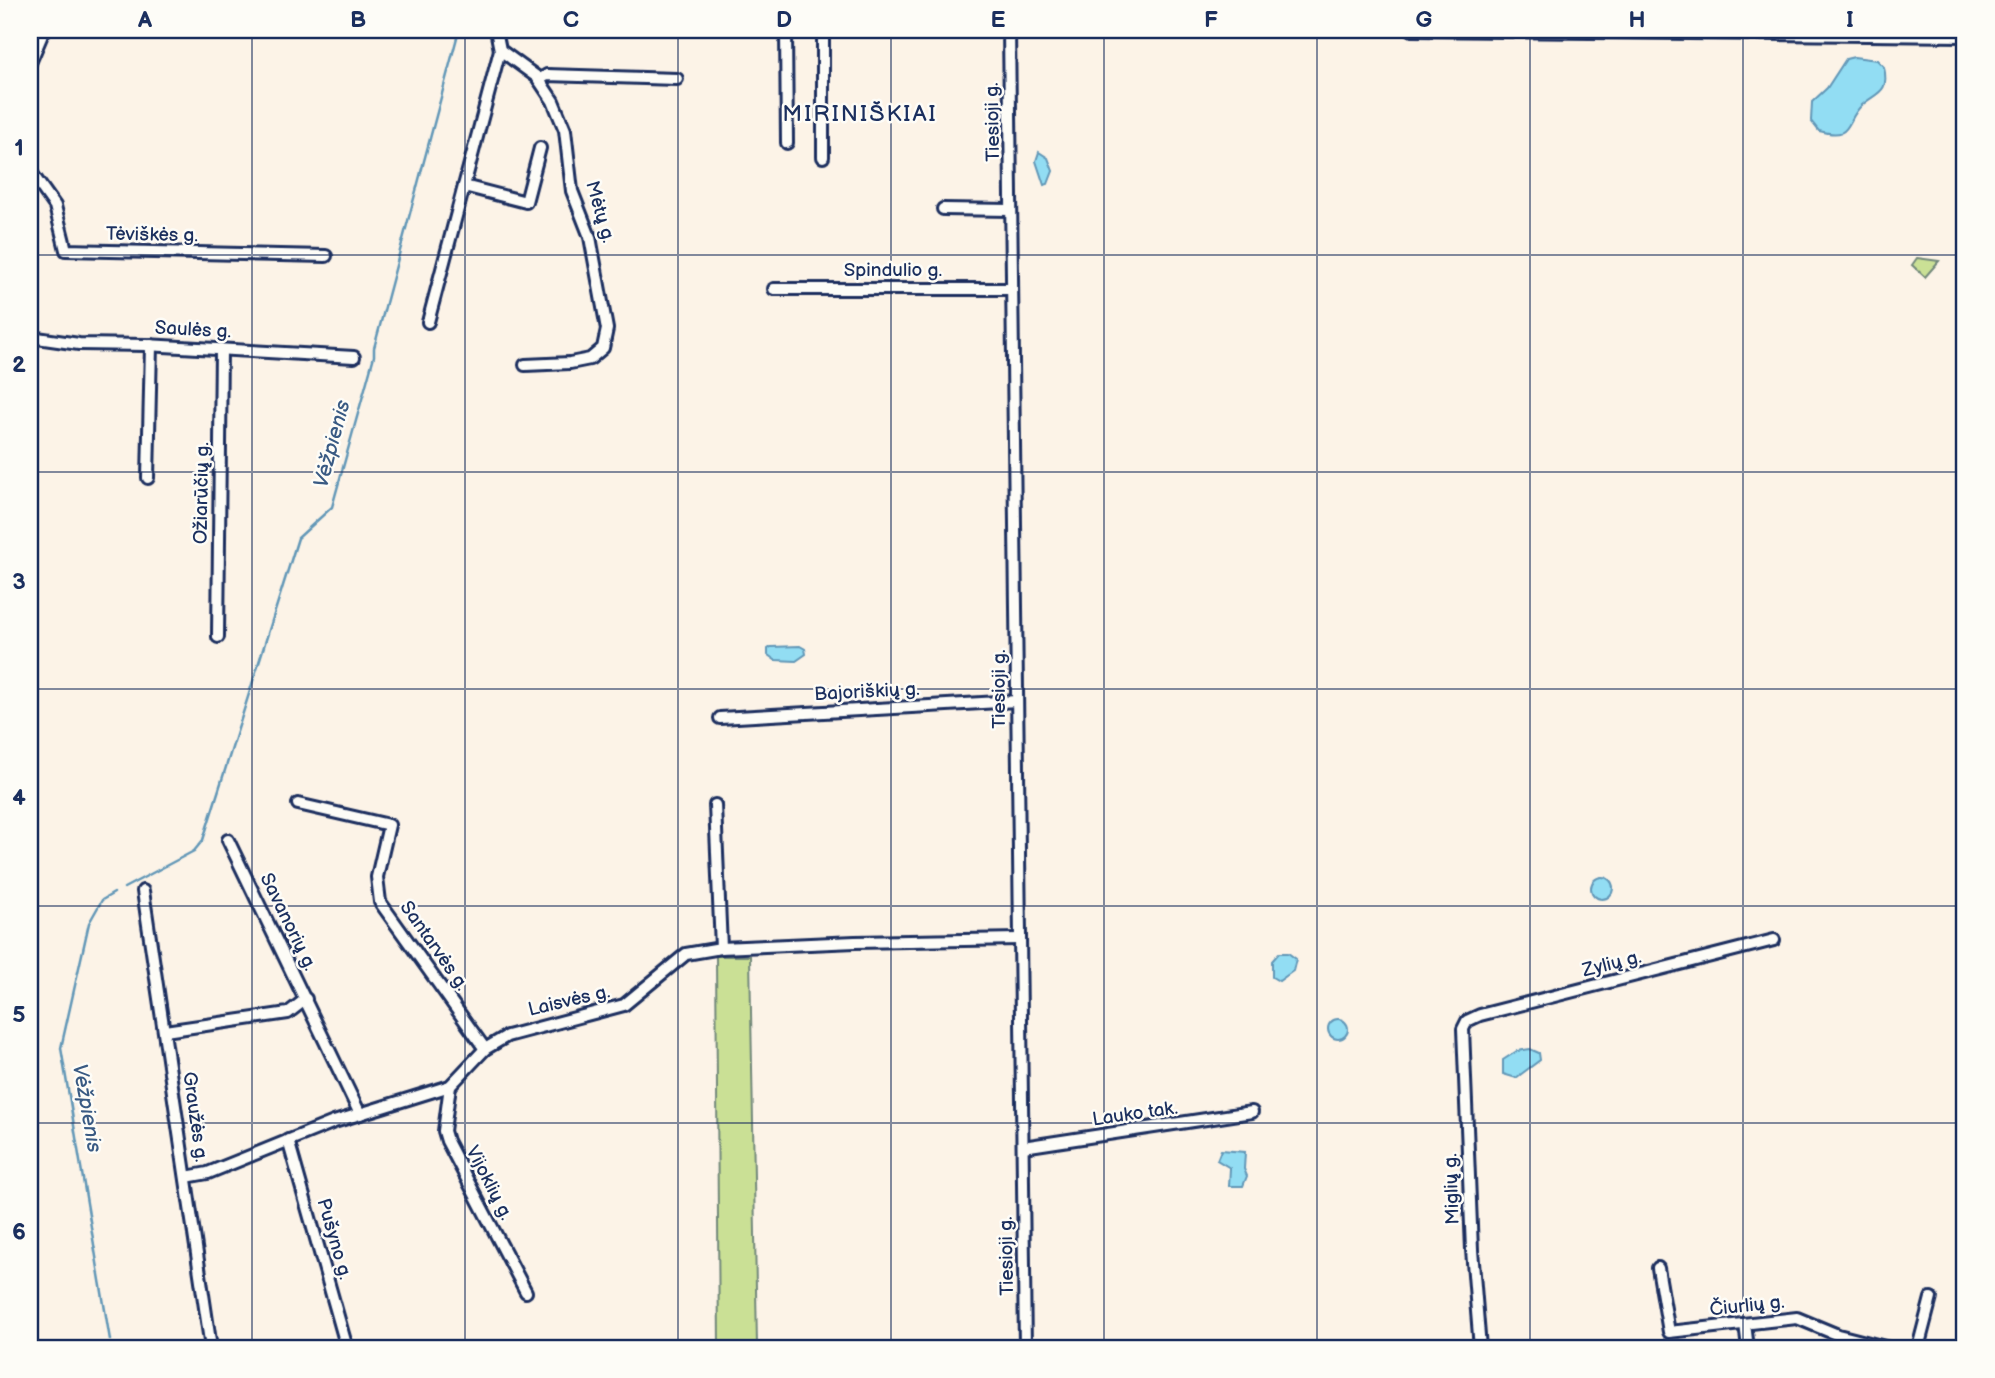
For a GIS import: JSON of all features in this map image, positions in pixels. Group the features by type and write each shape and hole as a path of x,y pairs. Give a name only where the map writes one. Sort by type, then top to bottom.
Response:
{"street":[{"path":"30,63 44,30"},
{"path":"428,322 500,50 496,30"},
{"path":"786,30 787,143"},
{"path":"823,30 823,157"},
{"name":"Tiesioji g.","path":"1009,30 1025,1348"},
{"path":"1412,30 1965,36"},
{"name":"Mėtų g.","path":"500,50 539,80 553,102 565,130 574,198 590,237 607,328 603,348 590,359 526,365"},
{"path":"539,80 547,75 677,79"},
{"path":"464,186 526,202 540,148"},
{"name":"Tėviškės g.","path":"30,171 55,206 66,250 326,256"},
{"path":"943,209 1012,210"},
{"name":"Spindulio g.","path":"774,289 1012,289"},
{"name":"Saulės g.","path":"30,337 79,344 150,345 354,357"},
{"path":"148,478 150,345"},
{"name":"Ožiarūčių g.","path":"218,637 222,349"},
{"name":"Bajoriškių g.","path":"720,718 1017,701"},
{"name":"Santarvės g.","path":"298,804 389,825 377,877 380,902 485,1049"},
{"path":"715,804 721,948"},
{"name":"Savanorių g.","path":"165,1031 288,1013 306,999 228,840"},
{"name":"Graužės g.","path":"143,891 211,1348"},
{"name":"Laisvės g.","path":"186,1177 208,1173 360,1114 450,1086 485,1049 523,1029 624,1005 677,958 698,951 721,948 1019,939"},
{"name":"Zylių g.","path":"1463,1029 1466,1021 1480,1015 1774,940"},
{"path":"306,999 360,1114"},
{"name":"Miglių g.","path":"1463,1029 1472,1250 1480,1348"},
{"name":"Vijoklių g.","path":"450,1086 444,1131 447,1141 526,1292"},
{"name":"Lauko tak.","path":"1023,1147 1252,1112"},
{"name":"Pušyno g.","path":"288,1140 347,1348"},
{"name":"Čiurlių g.","path":"1658,1268 1669,1332 1797,1318 1838,1335 1889,1348"},
{"path":"1919,1348 1931,1298"},
{"path":"1745,1324 1748,1348"}],"green space":[{"path":"1917,258 1939,261 1925,277 1912,265"},
{"path":"716,956 750,956 757,1345 747,1345 746,1348 719,1348"}],"water":[{"path":"1854,57 1877,60 1884,67 1883,88 1861,106 1843,132 1819,131 1811,121 1812,102 1827,88 1846,59"},
{"path":"1039,152 1048,158 1053,171 1048,184 1044,185 1036,161"},
{"path":"800,646 805,649 806,654 796,661 775,660 768,655 768,649 771,647"},
{"path":"1602,877 1610,880 1613,888 1610,896 1602,899 1594,896 1591,888 1594,880"},
{"path":"1279,953 1288,953 1296,959 1293,971 1279,981 1272,977 1272,961"},
{"path":"1334,1019 1342,1019 1348,1029 1342,1039 1334,1039 1328,1033 1328,1025"},
{"path":"1530,1049 1539,1053 1540,1060 1516,1078 1503,1074 1503,1060 1517,1051"},
{"path":"1221,1150 1245,1152 1244,1169 1247,1176 1243,1186 1229,1186 1230,1168 1217,1160"}],"waterway":[{"name":"Vėžpienis","path":"124,888 194,851 203,840 298,538 332,507 459,30"},
{"name":"Vėžpienis","path":"110,1340 61,1048 89,923 102,900 114,893"}],"district":[{"name":"MIRINIŠKIAI","path":"860,114"}]}
